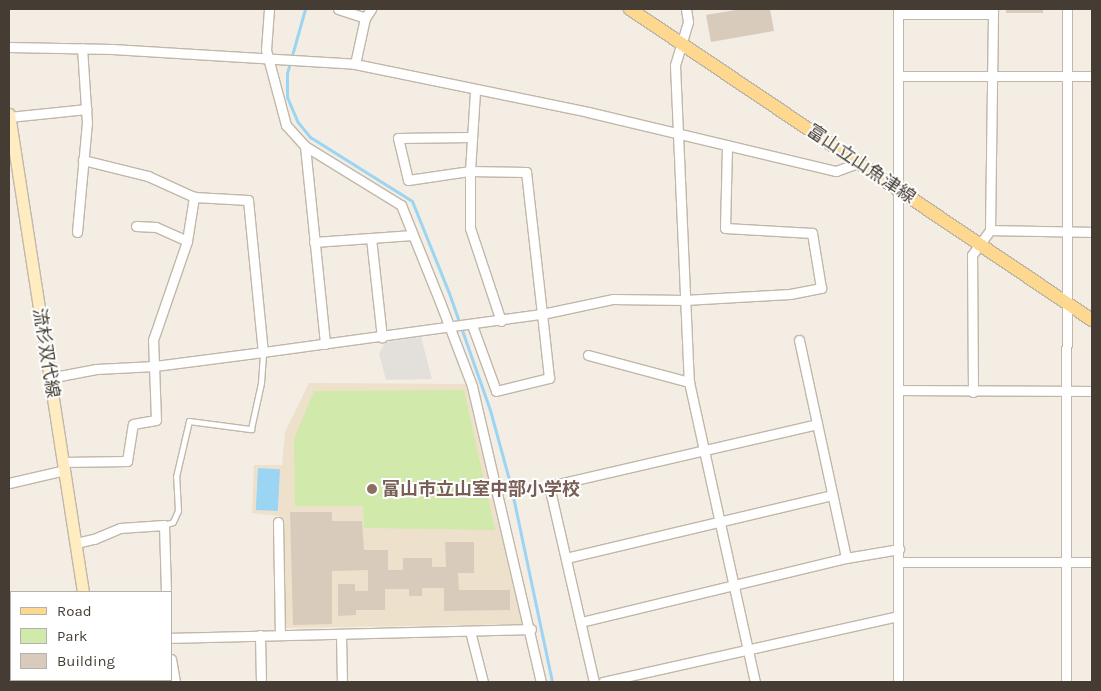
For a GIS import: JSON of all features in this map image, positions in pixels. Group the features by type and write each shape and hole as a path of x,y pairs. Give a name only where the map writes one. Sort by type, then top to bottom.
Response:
{"main road":[{"name":"富山立山魚津線","path":"630,9 1092,320"},
{"name":"流杉双代線","path":"10,120 76,543 81,591"}],"street":[{"path":"269,9 266,50 270,60 278,104 286,125 305,146 401,205 452,328 472,386 531,629 541,682"},
{"path":"338,9 365,18"},
{"path":"355,64 365,18 371,9"},
{"path":"686,9 688,22 680,42 676,65 684,300 689,382 756,682"},
{"path":"1066,682 1067,9"},
{"path":"898,682 900,562 896,467 899,390 898,11 993,11 994,76 990,230 982,246 972,255 973,392"},
{"path":"9,47 82,48 355,64 678,133 836,171 858,163"},
{"path":"76,232 87,109 82,48"},
{"path":"898,76 1092,76"},
{"path":"475,91 470,137 470,228 501,321"},
{"path":"10,120 87,109"},
{"path":"470,137 398,138 408,180 470,171 526,172 549,378 496,391 470,326"},
{"path":"49,378 96,369 155,366 470,326 542,314 613,299 684,300 790,294 821,288 812,233 725,228 727,145"},
{"path":"305,146 325,344"},
{"path":"83,160 148,176 194,197 248,200 263,352"},
{"path":"9,483 64,466 126,461 133,424 156,420 153,340 187,241 194,197"},
{"path":"136,226 156,227 187,241"},
{"path":"990,230 1092,232"},
{"path":"314,242 413,235"},
{"path":"371,238 382,337"},
{"path":"799,340 846,558"},
{"path":"588,355 689,382"},
{"path":"899,390 973,392 1092,391"},
{"path":"594,682 549,486 817,424"},
{"path":"566,558 720,519 832,495"},
{"path":"278,522 280,633"},
{"path":"76,543 94,539 120,528 164,525 166,591"},
{"path":"581,622 846,558 899,549"},
{"path":"900,562 1092,562"},
{"path":"603,682 898,616"},
{"path":"172,638 280,633 340,635 531,629"},
{"path":"470,630 483,682"},
{"path":"260,635 261,682"},
{"path":"340,635 342,682"},
{"path":"172,665 175,682"}],"lane":[{"path":"164,525 173,522 178,511 176,476 189,421 252,429 262,383 263,352"}],"shaded area":[{"path":"421,337 432,379 386,380 379,354 385,342"},
{"name":"富山市立山室中部小学校","path":"309,383 466,384 522,624 283,628 280,516 252,513 254,465 282,465 285,432"}],"green space":[{"path":"464,390 495,530 364,528 363,506 295,506 294,439 314,391"}],"water":[{"path":"258,468 280,469 278,511 256,510"}],"building":[{"path":"741,9 770,9 774,31 711,42 706,15"},
{"path":"1006,9 1043,9 1043,13 1006,13"},
{"path":"290,512 332,512 332,521 362,521 364,550 388,550 388,570 403,570 403,558 432,558 432,567 446,567 445,542 474,542 474,573 458,573 459,590 510,590 510,610 444,611 444,588 422,588 422,596 409,596 409,589 385,589 385,610 356,610 356,615 338,616 338,584 355,584 355,591 368,591 368,570 332,571 332,624 293,625"}],"waterway":[{"path":"305,9 287,73 287,97 297,121 310,137 412,201 449,293 490,410 511,487 552,682"}],"place":[{"name":"富山市立山室中部小学校","path":"372,489"}]}
